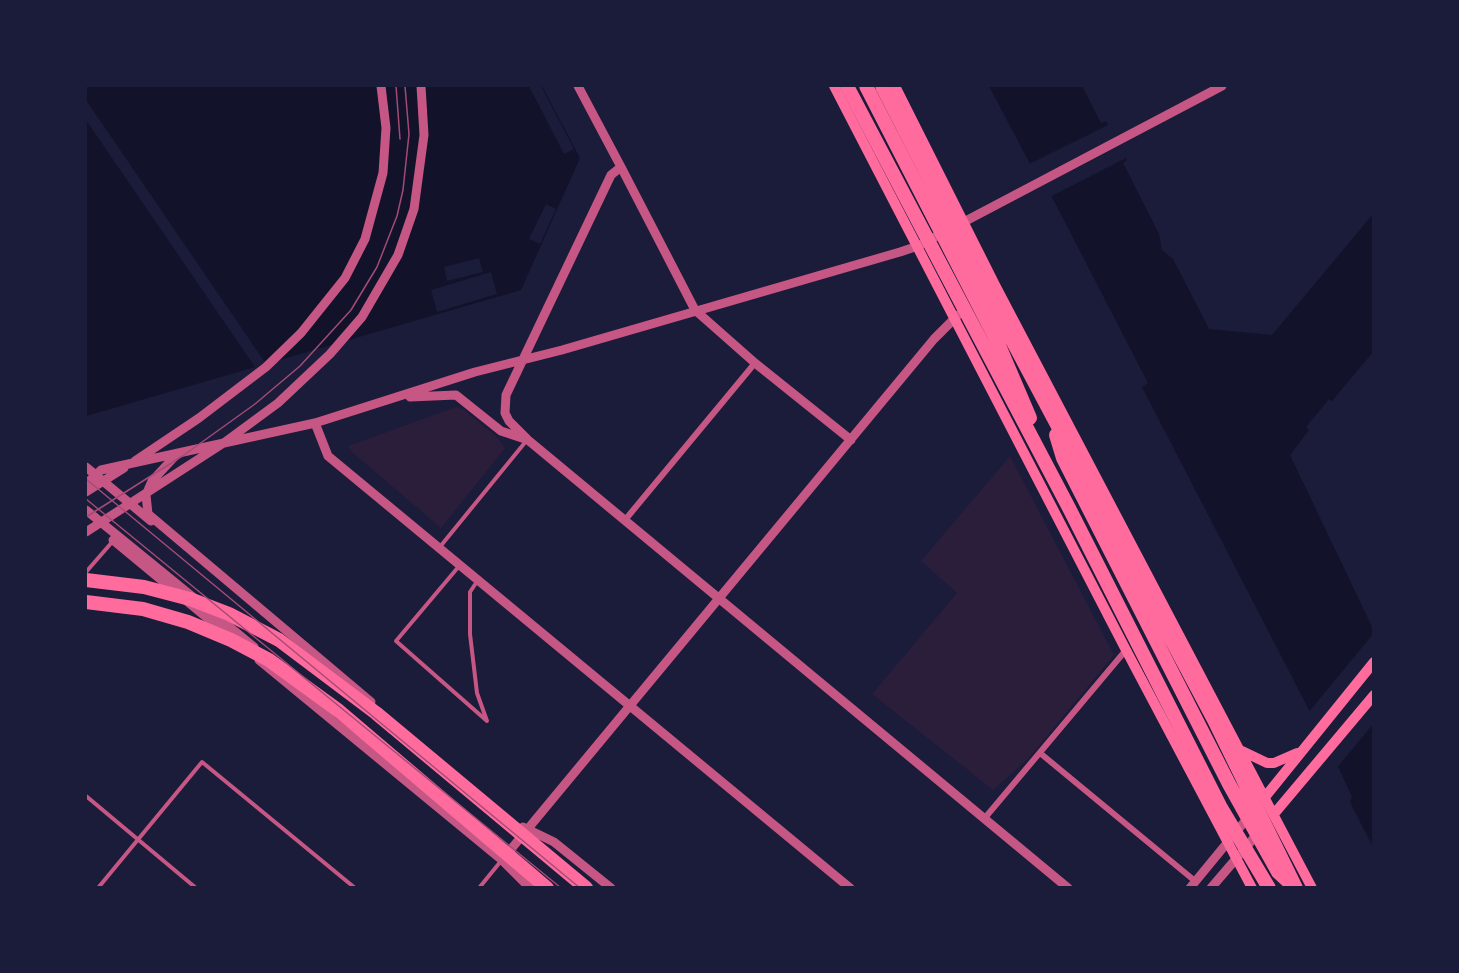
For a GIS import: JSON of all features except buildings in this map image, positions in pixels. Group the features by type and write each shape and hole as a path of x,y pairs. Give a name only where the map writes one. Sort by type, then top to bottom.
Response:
{"highway":[{"path":"847,86 1069,508 1220,806 1269,888"},
{"path":"866,86 998,343 1069,508"},
{"path":"882,86 1012,340 1214,720 1296,888"},
{"path":"1034,361 1063,458 1229,784 1278,873 1296,888"},
{"path":"86,580 144,587 190,599 229,614 279,640 376,713 586,888"},
{"path":"86,602 143,609 188,622 231,640 269,660 339,711 548,888"}],"main road":[{"path":"834,86 1252,888"},
{"path":"895,86 994,285 1312,888"},
{"path":"1265,797 1374,662"},
{"path":"1274,814 1374,695"},
{"path":"1240,750 1267,763 1303,748"}],"street":[{"path":"86,492 149,452 233,393 284,350 332,297 365,239 379,195 386,140 381,86"},
{"path":"86,532 260,417 313,372 362,317 391,269 414,209 424,135 421,86"},
{"path":"578,86 695,310 755,363 851,440"},
{"path":"86,484 101,470 315,423 522,359 918,246 1222,86"},
{"path":"621,167 611,175 522,359 506,395 508,421 1068,888"},
{"path":"502,860 955,317 994,285"},
{"path":"625,520 755,363"},
{"path":"393,398 456,395 501,431 528,440"},
{"path":"315,423 328,456 850,888"},
{"path":"177,454 152,481 148,489 145,506 153,520 526,830 554,842 611,888"},
{"path":"86,466 593,888"},
{"path":"86,510 548,888"},
{"path":"86,517 502,860 530,888"},
{"path":"984,819 1126,650"},
{"path":"1040,753 1193,884 1265,797"},
{"path":"1211,888 1274,814"}],"lane":[{"path":"439,548 528,440"},
{"path":"86,572 113,540"},
{"path":"460,565 396,641 487,721 477,693 470,634 470,592 478,579"},
{"path":"98,888 202,762 355,888"},
{"path":"86,796 196,888"},
{"path":"479,888 502,860"}],"shaded area":[{"path":"86,86 542,86 580,158 521,290 86,416"},
{"path":"989,86 1082,86 1101,123 1106,121 1127,160 1123,163 1159,234 1162,250 1173,259 1209,329 1272,335 1373,214 1373,352 1332,401 1329,399 1306,427 1309,430 1290,455 1373,629 1373,847 1350,802 1352,797 1336,762 1142,387 1148,383 1051,195 1047,196"},
{"path":"456,407 463,409 496,436 505,448 441,528 352,452 348,446"},
{"path":"1010,456 1114,655 1028,759 993,790 872,694 957,593 921,561"}],"pier":[{"path":"529,86 541,86 574,149 564,154"},
{"path":"86,100 266,364 255,367 86,120"},
{"path":"1110,124 1128,157 1046,199 1027,165"},
{"path":"546,204 556,209 540,244 529,239"},
{"path":"479,258 483,272 447,281 444,267"},
{"path":"491,272 497,294 437,312 431,290"},
{"path":"1373,634 1374,723 1335,770 1308,713"}],"tram line":[{"path":"396,86 400,139"},
{"path":"86,517 184,455 255,404 300,366 351,310 377,267 397,216 403,190 409,134 405,86"},
{"path":"86,479 580,888"},
{"path":"86,499 561,888"}]}
